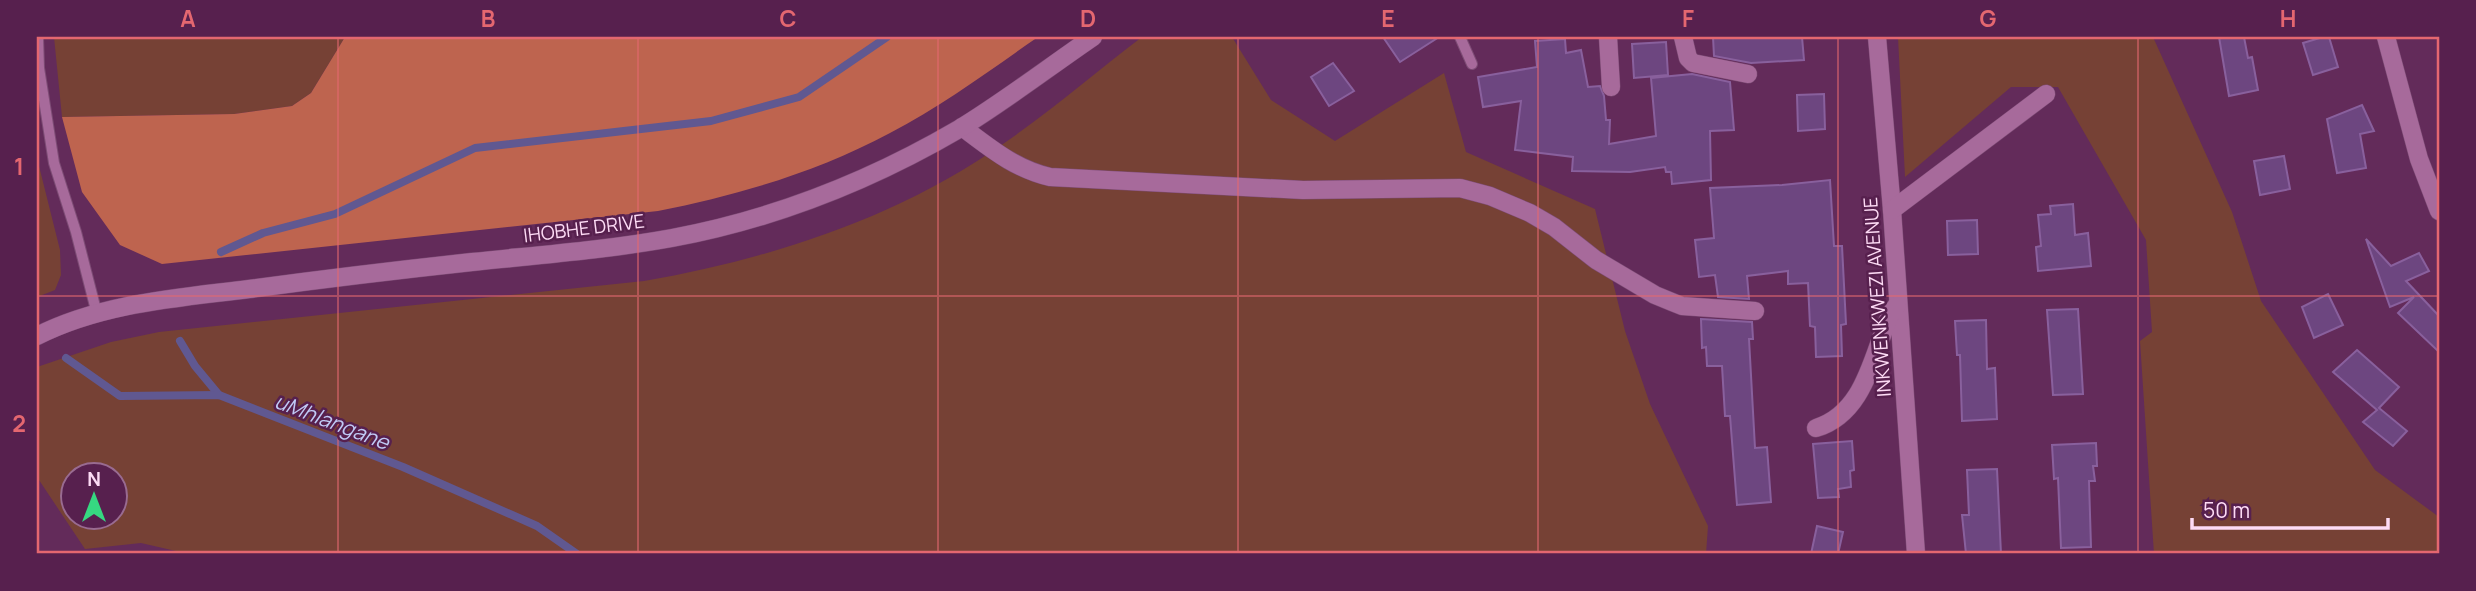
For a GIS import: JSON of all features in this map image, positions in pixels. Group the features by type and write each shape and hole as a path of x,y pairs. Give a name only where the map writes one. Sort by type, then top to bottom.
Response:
{"street":[{"name":"IHOBHE DRIVE","path":"37,336 97,314 148,302 376,272 582,251 673,238 748,220 796,206 893,166 962,127 1093,37"},
{"path":"1608,37 1611,87"},
{"path":"1683,37 1688,58 1693,63 1748,74"},
{"name":"INKWENKWEZI AVENUE","path":"1877,37 1916,554"},
{"path":"2386,37 2420,159 2439,211"},
{"path":"1892,210 2046,94"},
{"path":"962,127 996,154 1020,167 1050,177 1303,190 1432,187 1475,191 1530,213 1554,227 1596,260 1655,295 1682,306 1755,311"},
{"path":"1816,428 1837,418 1855,401 1897,305"}],"lane":[{"path":"38,37 39,68 54,163 76,232 97,314"},
{"path":"1460,37 1472,64"}],"shaded area":[{"path":"54,37 345,37 311,93 292,106 234,114 62,117"},
{"path":"345,37 1038,37 928,111 862,147 777,181 688,205 658,211 162,264 120,245 82,192 62,117 234,114 292,106 311,93"},
{"path":"1142,37 1232,37 1271,100 1335,141 1444,73 1466,152 1595,209 1625,331 1650,404 1708,526 1706,554 189,554 141,543 85,549 74,532 130,532 130,462 60,462 60,512 37,477 37,367 111,342 159,332 644,281 739,261 831,232 920,194 1003,144"},
{"path":"1898,37 2153,37 2232,212 2261,301 2375,470 2439,517 2439,554 2154,554 2140,341 2152,332 2146,240 2058,87 2011,87 1905,177"},
{"path":"37,158 60,250 61,275 55,290 37,297"}],"building":[{"path":"1383,37 1439,37 1400,62"},
{"path":"1713,37 1802,37 1804,60 1751,63 1714,56"},
{"path":"2219,37 2244,37 2248,58 2252,57 2258,90 2229,96"},
{"path":"2329,37 2338,67 2313,75 2303,43"},
{"path":"1565,39 1566,53 1581,50 1588,87 1600,86 1604,96 1606,120 1610,120 1609,144 1656,136 1651,78 1692,74 1730,82 1734,130 1710,131 1711,180 1672,184 1671,172 1666,172 1665,167 1630,172 1572,171 1573,157 1515,150 1521,101 1483,107 1478,77 1537,67 1535,41"},
{"path":"1666,42 1668,75 1634,78 1632,44"},
{"path":"1333,63 1354,91 1329,106 1311,77"},
{"path":"1824,94 1825,129 1798,131 1797,95"},
{"path":"2362,105 2374,131 2360,134 2366,168 2337,173 2327,119"},
{"path":"2284,156 2290,189 2260,195 2254,161"},
{"path":"1830,180 1834,246 1842,246 1846,324 1841,325 1842,356 1816,357 1815,327 1810,326 1808,283 1788,284 1788,271 1747,276 1749,299 1718,297 1715,275 1699,277 1695,240 1714,238 1710,188"},
{"path":"2073,204 2075,235 2088,233 2091,266 2038,271 2036,247 2041,246 2038,215 2051,214 2050,206"},
{"path":"1977,220 1978,254 1948,255 1947,221"},
{"path":"2366,239 2391,266 2419,253 2429,271 2406,281 2439,316 2439,352 2398,313 2414,297 2390,307"},
{"path":"2328,294 2343,325 2314,338 2302,307"},
{"path":"2078,309 2083,394 2053,395 2047,310"},
{"path":"1701,319 1752,322 1753,339 1749,339 1755,448 1767,447 1771,502 1737,505 1730,416 1725,416 1722,366 1707,366 1706,347 1702,348"},
{"path":"1986,320 1987,369 1995,368 1997,419 1962,421 1960,355 1957,355 1955,321"},
{"path":"2357,350 2399,387 2379,408 2407,431 2393,446 2363,422 2377,410 2333,372"},
{"path":"1852,441 1854,470 1850,471 1851,487 1838,489 1839,497 1818,498 1813,444"},
{"path":"2096,443 2097,466 2093,466 2095,481 2089,481 2091,547 2061,548 2058,478 2054,479 2052,445"},
{"path":"1997,469 2001,554 1966,554 1962,515 1969,515 1967,470"},
{"path":"1817,526 1843,532 1838,554 1811,554"}],"waterway":[{"path":"221,252 263,233 335,214 475,148 711,121 799,97 887,37"},
{"path":"180,341 195,366 219,395"},
{"name":"uMhlangane","path":"66,358 120,396 219,395 403,467 537,526 577,554"}]}
